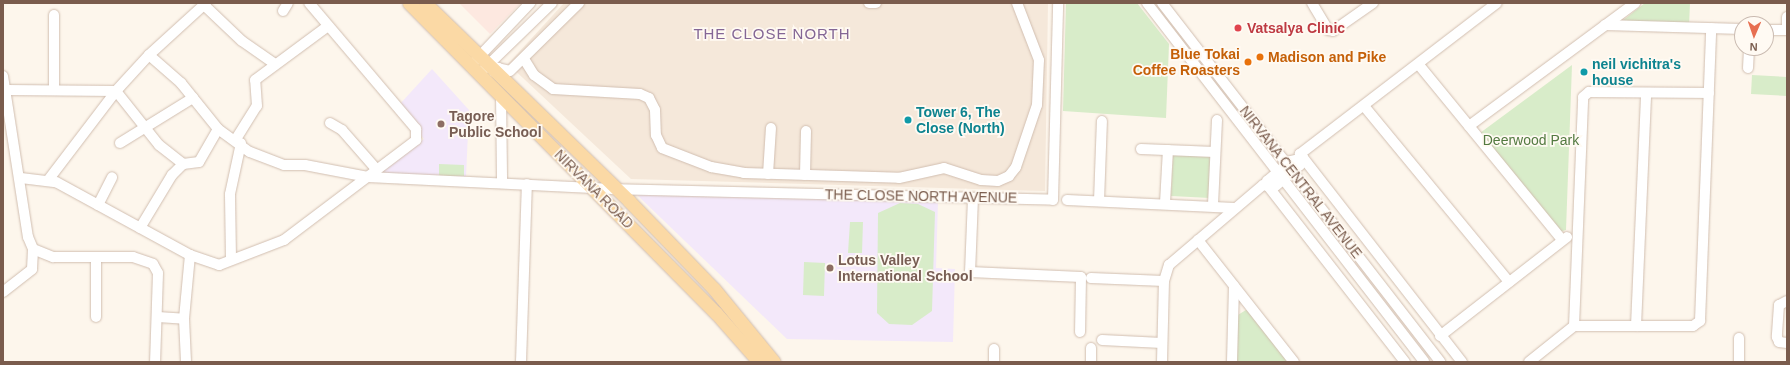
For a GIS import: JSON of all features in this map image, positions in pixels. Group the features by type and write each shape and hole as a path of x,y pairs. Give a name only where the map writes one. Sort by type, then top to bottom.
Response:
{"main road":[{"name":"NIRVANA ROAD","path":"408,3 482,67 613,189 714,289 774,362"},
{"name":"NIRVANA ROAD","path":"425,3 482,67 501,95 592,187 759,362"}],"street":[{"path":"21,178 49,179 190,255 219,265 300,230 416,140 418,134 376,79 309,3"},
{"path":"482,67 530,3"},
{"path":"482,67 552,3"},
{"path":"482,67 498,68 510,71 524,59 579,3"},
{"path":"869,3 876,3"},
{"path":"524,59 534,75 553,89 640,94 648,98 655,110 658,142 669,152 711,167 768,174 898,178 944,168 981,180 998,181 1009,176 1016,166 1037,105 1039,60 1017,3"},
{"name":"THE CLOSE NORTH AVENUE","path":"218,129 273,163 368,177 613,189 1053,200 1058,3"},
{"name":"NIRVANA CENTRAL AVENUE","path":"1147,3 1424,362"},
{"name":"NIRVANA CENTRAL AVENUE","path":"1162,3 1440,362"},
{"path":"1312,3 1328,30 1333,32 1373,3"},
{"path":"1462,362 1440,336 1300,154 1419,65 1497,3"},
{"path":"1469,126 1635,3"},
{"path":"49,179 116,91 148,55 205,4 242,41 275,64"},
{"path":"54,15 54,90"},
{"path":"1774,30 1787,30 1787,17"},
{"path":"1606,25 1734,29"},
{"path":"231,259 230,187 238,141 258,106 255,80 328,26"},
{"path":"1529,362 1574,326 1693,326 1700,321 1711,28"},
{"path":"140,228 172,175 183,164 198,162 218,129 182,83 148,55"},
{"path":"1748,68 1749,56"},
{"path":"1419,65 1562,240"},
{"path":"3,76 7,90 21,178 28,237 33,249 32,269 3,292"},
{"path":"7,90 116,91 166,153 183,164"},
{"path":"1574,326 1575,232 1583,97 1589,92 1646,94 1708,93"},
{"path":"1636,326 1646,94"},
{"path":"501,95 502,183"},
{"path":"120,143 145,126 193,98"},
{"path":"1364,106 1509,282"},
{"path":"1213,205 1217,120"},
{"path":"1099,201 1102,121"},
{"path":"330,123 342,130 377,170"},
{"path":"768,174 771,128"},
{"path":"805,175 806,131"},
{"path":"1141,149 1215,152"},
{"path":"1166,203 1168,150"},
{"path":"1303,158 1281,176 1267,181 1268,186 1405,362"},
{"path":"98,205 112,177"},
{"path":"521,362 527,184"},
{"path":"1162,362 1164,282 1173,260 1263,185 1268,186"},
{"path":"973,198 970,272 1081,277 1080,332"},
{"path":"1067,200 1213,205 1235,208"},
{"path":"1440,336 1562,240 1575,232"},
{"path":"1198,240 1294,362"},
{"path":"33,249 53,257 133,257 153,264 158,273 158,317 155,362"},
{"path":"186,362 184,319 190,255"},
{"path":"96,257 96,317"},
{"path":"1091,278 1164,282"},
{"path":"1232,362 1234,286"},
{"path":"1787,301 1779,305 1777,337 1779,342 1787,343"},
{"path":"158,317 184,319"},
{"path":"1738,362 1739,338"},
{"path":"1102,340 1162,343"},
{"path":"1091,348 1091,362"},
{"path":"994,349 994,362"}],"shaded area":[{"path":"459,3 521,3 490,34"},
{"path":"564,3 1048,3 1045,191 631,179 508,64"},
{"name":"Tagore Public School","path":"432,69 469,110 466,177 383,174 383,170 424,139 399,105"},
{"name":"Lotus Valley International School","path":"636,194 938,202 936,268 955,269 953,342 787,339"}],"green space":[{"path":"1066,3 1137,3 1169,44 1166,118 1063,111"},
{"path":"1645,3 1690,3 1689,26 1622,21"},
{"name":"Deerwood Park","path":"1572,65 1566,230 1559,232 1480,133"},
{"path":"1752,75 1787,77 1787,96 1751,94"},
{"path":"1173,155 1212,157 1210,198 1171,196"},
{"path":"439,164 464,165 464,176 439,176"},
{"path":"900,203 918,204 935,212 932,311 912,325 889,324 877,313 878,213"},
{"path":"850,222 863,222 862,253 848,253"},
{"path":"804,262 825,263 824,296 803,295"},
{"path":"1249,308 1291,362 1236,362 1238,315"}],"place":[{"name":"Vatsalya Clinic","path":"1238,28"},
{"name":"Madison and Pike","path":"1260,57"},
{"name":"Blue Tokai Coffee Roasters","path":"1248,62"},
{"name":"neil vichitra's house","path":"1584,72"},
{"name":"Tower 6, The Close (North)","path":"908,120"},
{"name":"Tagore Public School","path":"441,124"},
{"name":"Lotus Valley International School","path":"830,268"}],"district":[{"name":"THE CLOSE NORTH","path":"772,34"}]}
